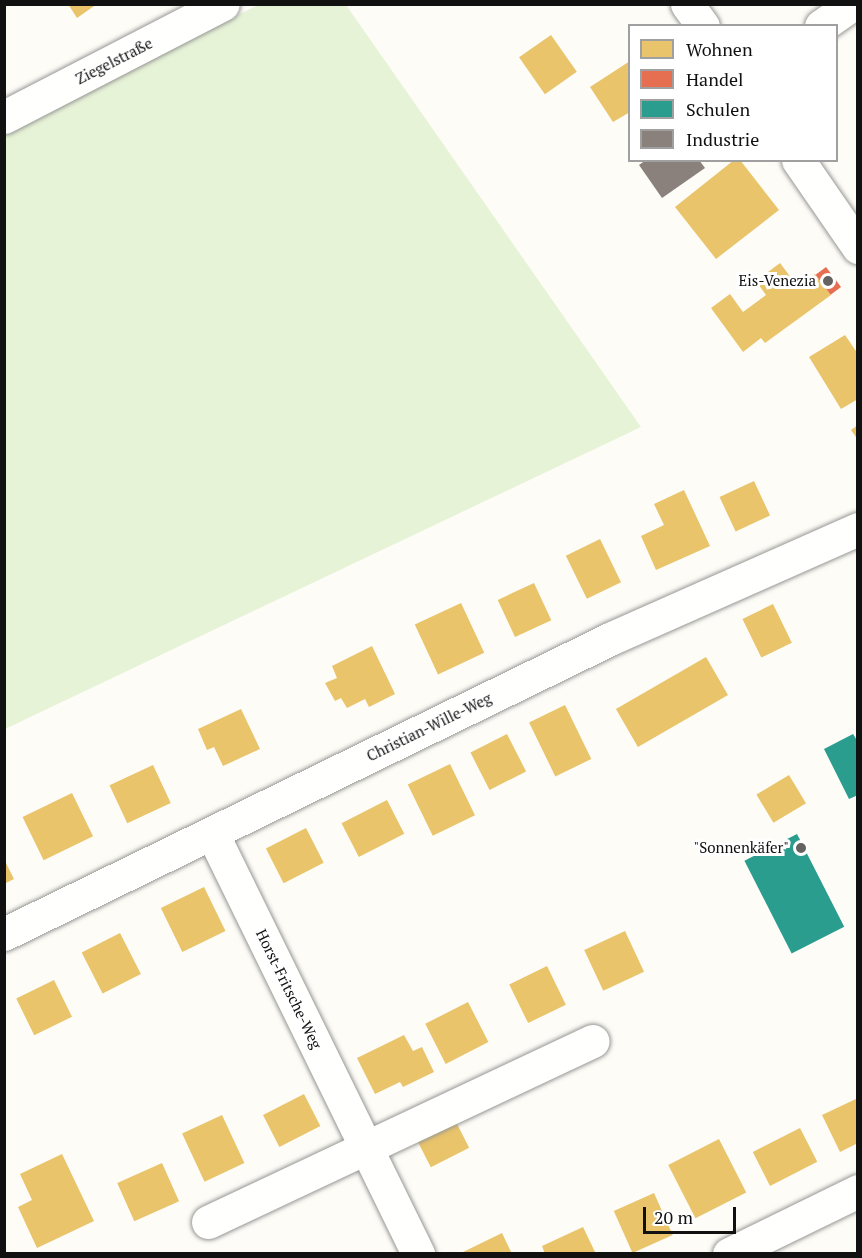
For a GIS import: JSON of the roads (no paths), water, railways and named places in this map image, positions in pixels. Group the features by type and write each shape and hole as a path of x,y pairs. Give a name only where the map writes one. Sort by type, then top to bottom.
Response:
{"street":[{"name":"Ziegelstraße","path":"4,117 223,4"},
{"path":"687,4 702,24"},
{"path":"824,24 852,4"},
{"path":"799,162 858,247"},
{"name":"Christian-Wille-Weg","path":"4,934 612,638 858,529"},
{"name":"Horst-Fritsche-Weg","path":"212,832 418,1254"},
{"path":"208,1222 365,1145 592,1041"},
{"path":"729,1254 858,1191"}],"place":[{"name":"Eis-Venezia","path":"828,281"},
{"name":"\"Sonnenkäfer\"","path":"801,848"}]}
